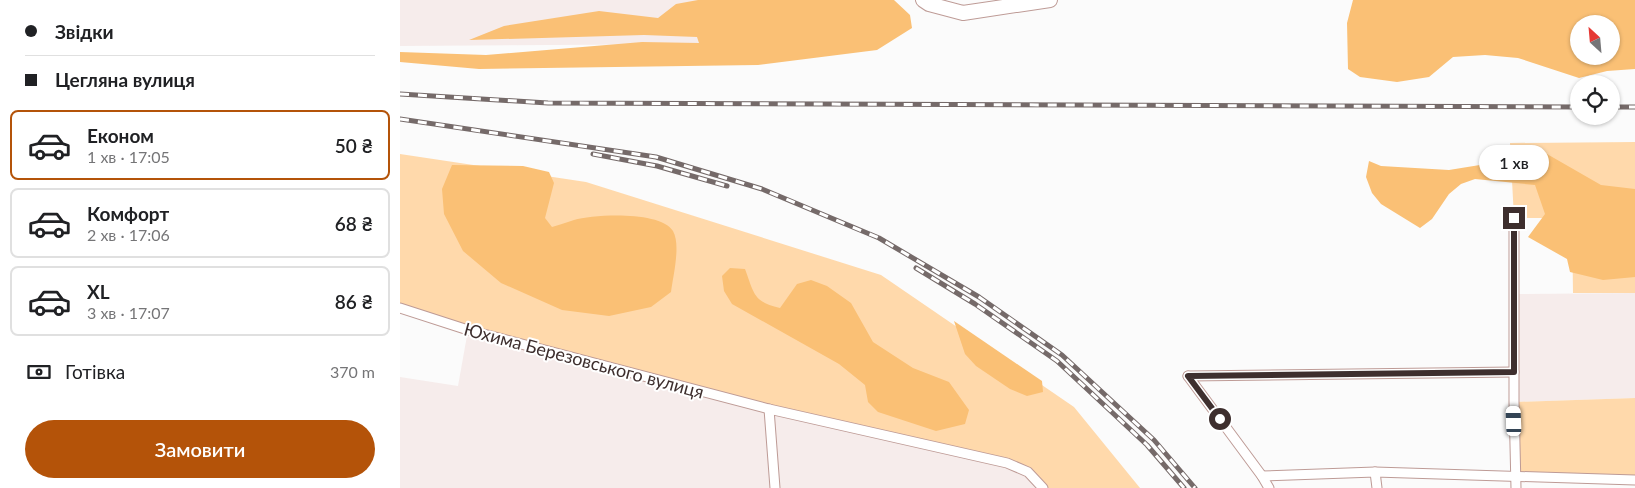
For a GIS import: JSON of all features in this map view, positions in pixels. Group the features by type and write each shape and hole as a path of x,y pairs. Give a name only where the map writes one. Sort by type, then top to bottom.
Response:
{"main road":[{"path":"924,0 929,4 963,13 1050,0"}],"street":[{"path":"1514,218 1516,488"},
{"name":"Юхима Березовського вулиця","path":"400,308 468,330 769,409 1007,463 1028,472 1043,488"},
{"path":"1268,488 1262,476 1188,376 1514,372"},
{"path":"769,409 775,488"},
{"path":"1262,476 1375,472 1635,480"},
{"path":"1375,472 1377,488"}],"shaded area":[{"path":"400,0 719,0 727,44 400,46"},
{"path":"698,0 894,0 910,15 912,28 877,50 758,65 479,69 400,62 400,52 486,55 642,42 699,43 697,37 644,35 469,40 504,26 599,11 658,18 676,4"},
{"path":"1353,0 1635,0 1635,69 1607,71 1591,75 1570,75 1518,58 1485,55 1453,57 1429,77 1397,82 1360,77 1348,69 1347,23"},
{"path":"1635,142 1635,293 1573,293 1572,218 1514,218 1510,143"},
{"path":"400,154 586,182 881,275 1074,407 1140,488 1043,488 1028,472 769,409 400,308"},
{"path":"1547,154 1601,185 1635,189 1635,277 1603,280 1570,272 1567,259 1528,237 1545,214 1535,185 1475,179 1461,184 1449,194 1432,219 1420,228 1381,204 1372,193 1366,177 1369,161 1381,166 1449,170"},
{"path":"452,165 523,166 549,172 554,183 545,218 552,227 574,220 597,216 642,217 666,225 673,231 676,244 676,261 671,292 651,307 609,316 562,310 501,283 463,251 444,214 442,189"},
{"path":"730,268 745,269 750,284 759,299 771,306 780,308 797,284 811,280 827,286 851,303 873,342 913,368 949,382 969,410 965,424 936,431 878,412 868,402 865,385 839,364 732,304 724,291 722,276"},
{"path":"1635,293 1635,398 1514,402 1514,294"},
{"path":"954,321 1042,381 1043,392 1027,396 1010,389 976,366 965,354"},
{"path":"468,330 1028,472 1043,488 400,488 400,377 458,386"},
{"path":"1635,398 1635,480 1516,476 1514,402"}],"railway":[{"path":"400,94 548,103 1570,107"},
{"path":"1620,107 1635,107"},
{"path":"400,119 656,157 762,189 879,238 979,297 1062,355 1154,440 1195,488"},
{"path":"593,154 657,166 727,186"},
{"path":"916,268 975,304 1057,361 1147,445 1184,488"}],"route":[{"path":"1220,419 1188,376 1514,372 1514,218"}]}
